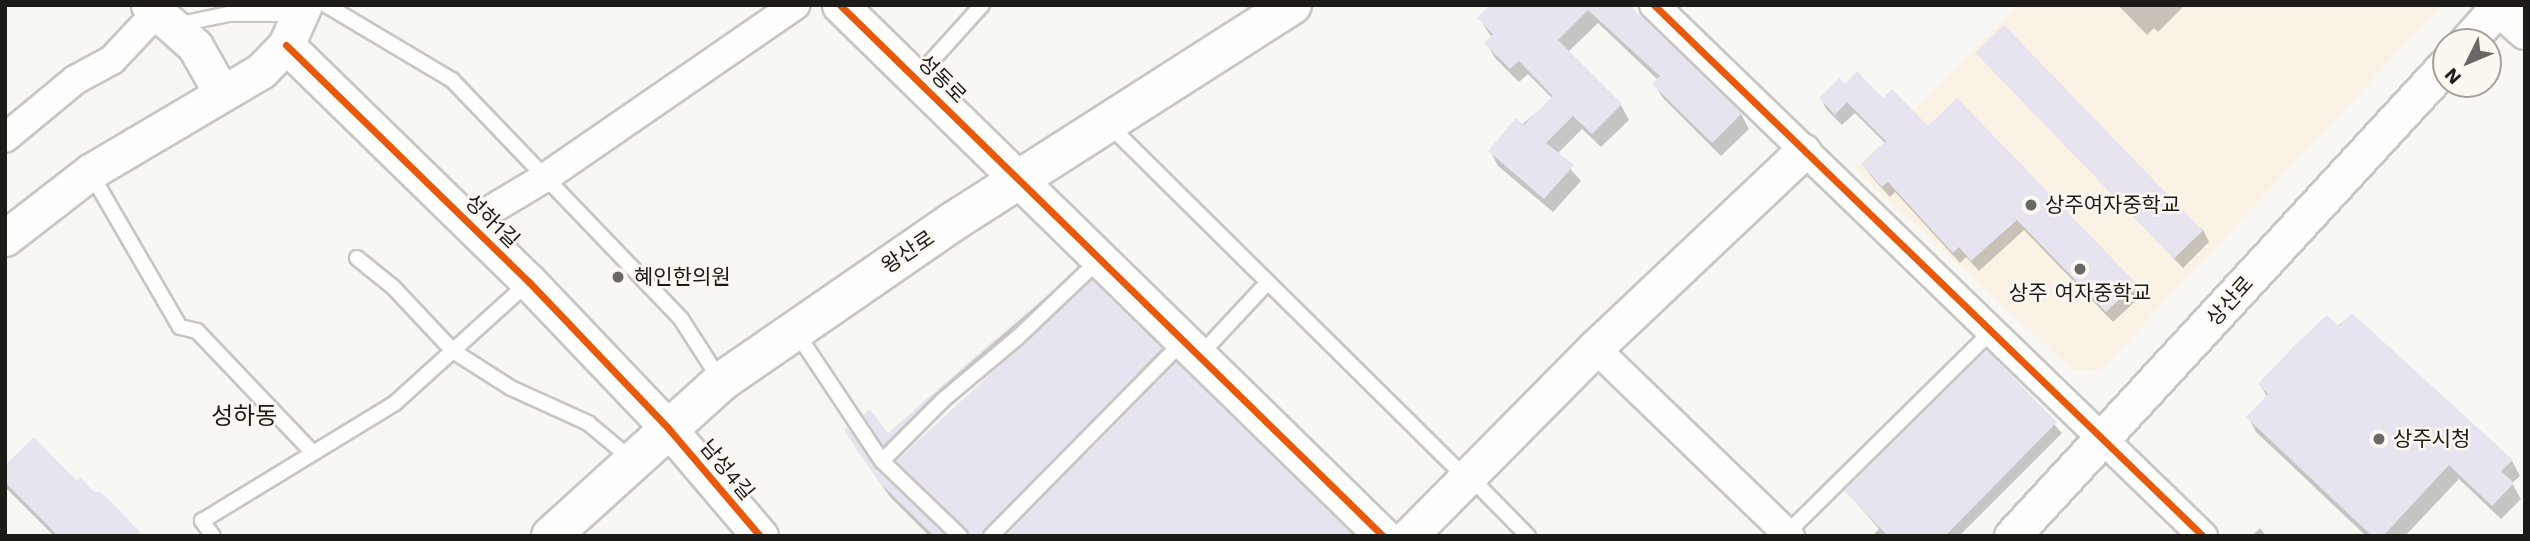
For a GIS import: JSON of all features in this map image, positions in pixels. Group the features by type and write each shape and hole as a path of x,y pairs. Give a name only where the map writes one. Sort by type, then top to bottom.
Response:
{"main road":[{"name":"왕산로","path":"551,536 722,381 1018,180 1292,5"}],"street":[{"path":"469,223 546,177 795,5"},
{"name":"성동로","path":"839,5 917,77 1018,180 1101,258 1190,349 1383,536"},
{"path":"1654,5 1990,334 2104,439 2203,536"},
{"path":"2479,28 2499,6 2525,32"},
{"path":"5,138 75,80 112,61 159,14 195,47 221,92"},
{"path":"5,238 90,172 221,92 261,71 304,17"},
{"name":"성하1길","path":"304,17 469,223 668,428"},
{"name":"상산로","path":"2012,536 2432,80"},
{"path":"1409,536 1595,348 1803,151"},
{"path":"1595,348 1781,532"},
{"name":"남성4길","path":"668,428 760,536"}],"lane":[{"path":"917,77 982,5"},
{"path":"159,14 228,13 304,17 452,80 681,319 722,381"},
{"path":"1106,122 1528,536"},
{"path":"90,172 180,327 197,331 313,453"},
{"path":"357,258 393,287 453,351 511,388 588,423 632,460"},
{"path":"882,461 943,400 1017,338 1101,258"},
{"path":"213,536 202,521 395,403 529,282"},
{"path":"990,536 1190,349 1268,282"},
{"path":"795,331 882,461 960,536"},
{"path":"1781,532 1990,334"}],"shaded area":[{"name":"상주 여자중학교","path":"2018,5 2442,5 2100,371 2071,369 1855,169"}],"building":[{"path":"1490,5 1629,5 1742,113 1712,143 1652,84 1660,76 1588,10 1558,40 1622,104 1592,134 1573,116 1546,143 1574,165 1544,199 1488,151 1516,118 1524,125 1553,96 1519,61 1510,69 1484,43 1493,34 1477,18"},
{"path":"2004,25 2203,231 2174,259 1975,53"},
{"path":"1857,71 1883,98 1892,89 1928,126 1957,98 2136,283 2106,312 2017,220 1971,261 1959,247 1953,253 1888,182 1882,187 1861,164 1886,141 1847,102 1835,115 1819,98 1839,78 1845,84"},
{"path":"1078,266 936,393 883,446 863,415 870,409 888,433"},
{"path":"1092,280 1162,348 982,536 969,536 896,461"},
{"name":"상주시청","path":"2352,313 2513,460 2501,471 2514,483 2492,506 2449,465 2383,536 2372,536 2246,417 2268,394 2258,384 2293,347 2327,315 2339,326"},
{"path":"1987,350 2057,422 1945,536 1888,536 1844,491"},
{"path":"1176,362 1354,536 1005,536"},
{"path":"848,427 875,468 946,536 934,536 879,482 844,430"},
{"path":"34,437 77,481 80,477 94,492 101,492 144,536 58,536 5,482 5,465"}],"cycle path":[{"path":"840,5 1383,536"},
{"path":"1654,5 2203,536"},
{"path":"286,45 529,282 668,428 760,536"}],"place":[{"name":"상주여자중학교","path":"2031,205"},
{"name":"상주 여자중학교","path":"2080,269"},
{"name":"혜인한의원","path":"618,277"},
{"name":"상주시청","path":"2379,439"}],"district":[{"name":"성하동","path":"244,417"}]}
